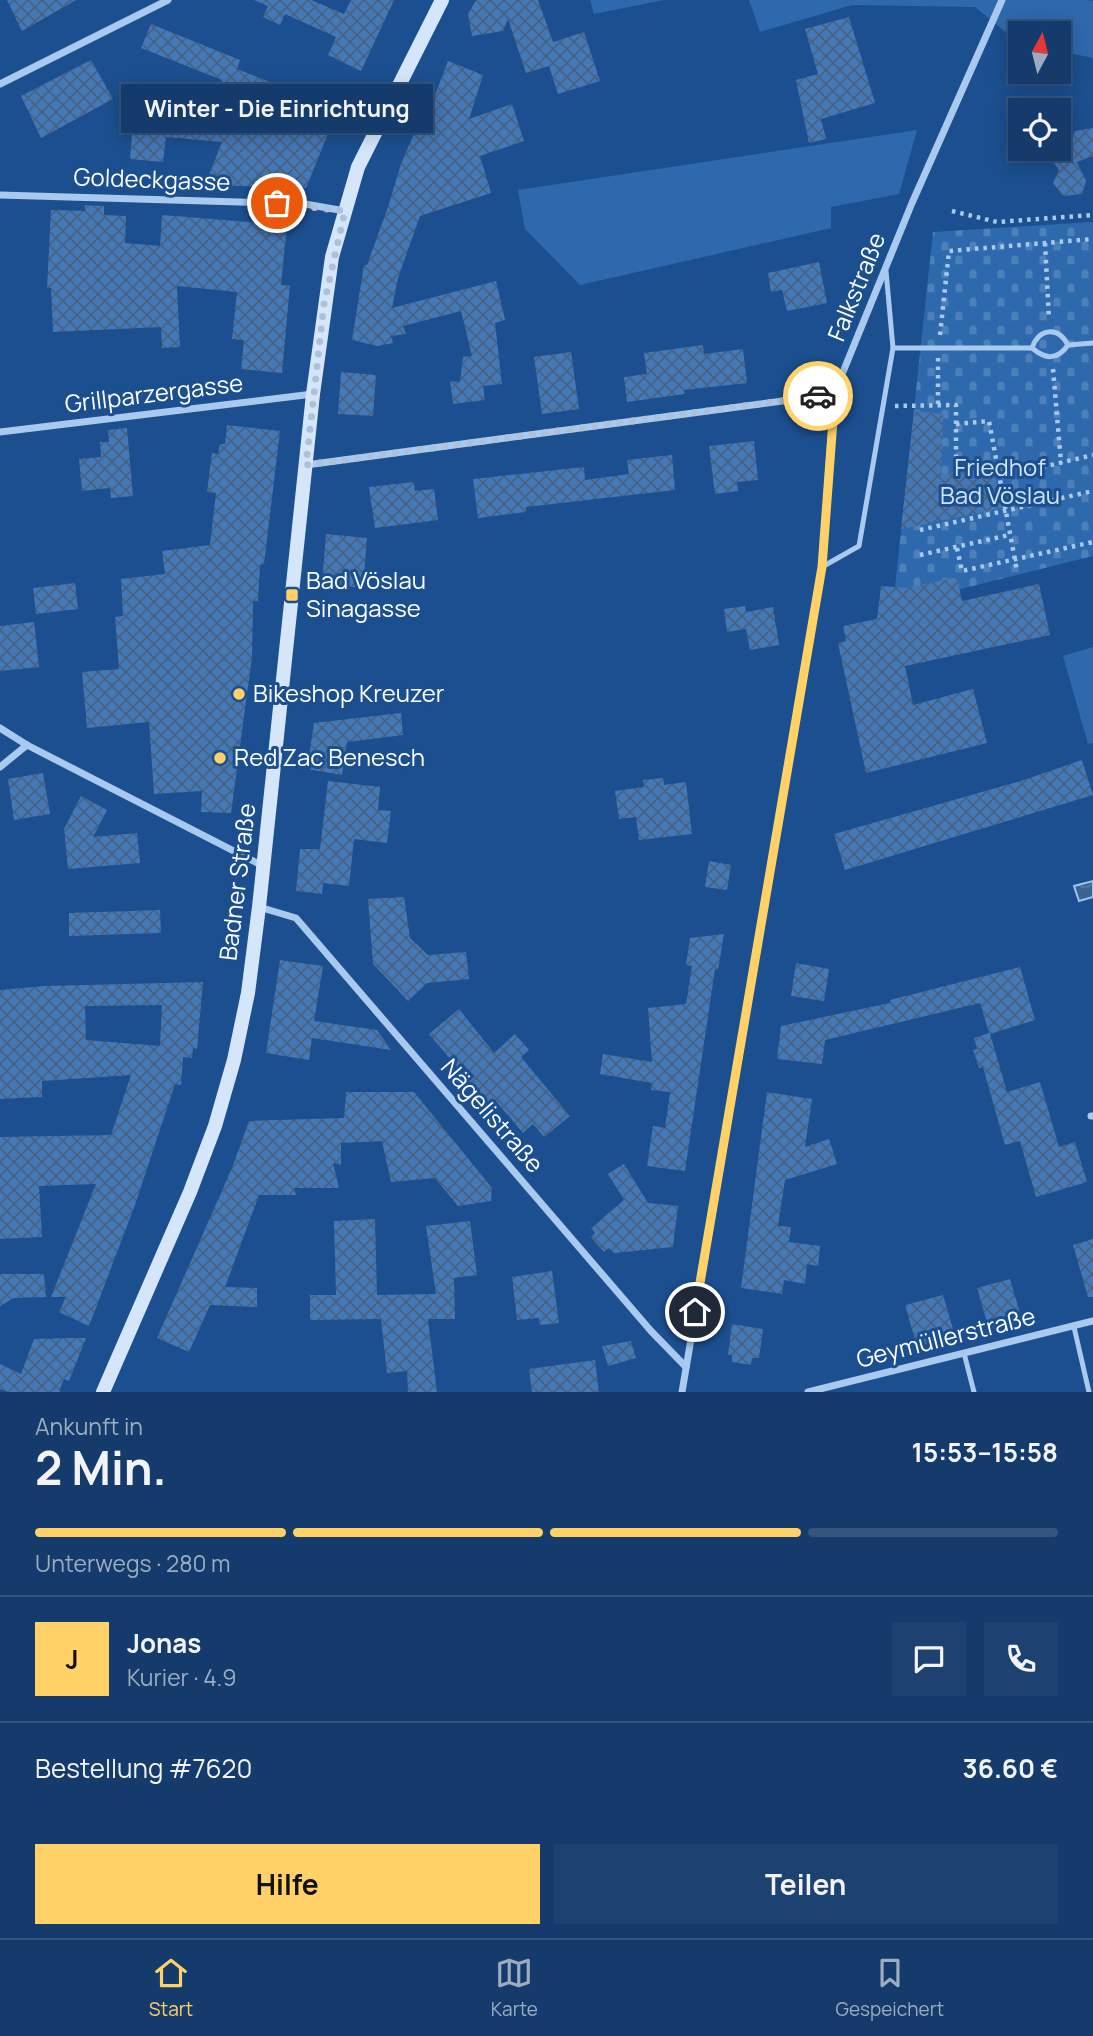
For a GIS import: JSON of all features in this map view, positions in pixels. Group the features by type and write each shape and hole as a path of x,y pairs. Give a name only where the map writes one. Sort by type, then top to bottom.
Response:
{"street":[{"path":"0,84 168,0"},
{"name":"Badner Straße","path":"103,1392 190,1192 215,1126 234,1060 245,1007 259,907 324,304 358,167 442,0"},
{"name":"Falkstraße","path":"682,1392 822,567 835,394 886,268 1002,0"},
{"name":"Goldeckgasse","path":"0,195 305,204 345,211"},
{"name":"Grillparzergasse","path":"1,432 313,394"},
{"path":"306,465 835,394"},
{"path":"0,728 27,745 263,866"},
{"path":"0,767 27,745"},
{"name":"Nägelistraße","path":"259,907 296,918 650,1331 686,1367"},
{"name":"Geymüllerstraße","path":"808,1392 1093,1321"}],"lane":[{"path":"822,567 859,546 893,348 886,268"},
{"path":"1032,348 1035,339 1049,332 1063,336 1068,345"},
{"path":"893,348 1032,348 1042,356 1052,357 1062,353 1068,345 1093,343"},
{"path":"1073,1327 1089,1392"},
{"path":"964,1353 974,1392"}],"path":[{"path":"952,211 997,222 1093,215"},
{"path":"938,406 938,349 949,251 1093,239"},
{"path":"1045,243 1049,332"},
{"path":"1052,357 1061,463"},
{"path":"883,405 956,405 956,466"},
{"path":"956,424 989,421 1017,571"},
{"path":"1001,477 1093,455"},
{"path":"920,530 1093,491"},
{"path":"920,555 1009,535"},
{"path":"957,548 962,571 1014,562 1093,542"}],"green space":[{"path":"590,0 664,0 594,14"},
{"path":"749,0 1093,1 1093,58 1071,53 1071,21 1008,21 1008,34 975,7 852,5 760,32"},
{"path":"917,130 899,194 831,207 831,228 580,285 525,229 518,190"},
{"name":"Friedhof Bad Vöslau","path":"1093,222 1093,556 893,606 933,232"},
{"path":"1093,647 1093,743 1088,744 1063,656"}],"water":[{"path":"1093,881 1093,897 1079,901 1074,886"}],"building":[{"path":"7,0 76,0 22,31"},
{"path":"254,0 311,0 344,14 351,0 394,0 361,71 328,55 336,37 285,14 280,25 263,17 268,6"},
{"path":"476,0 538,0 553,42 584,32 600,81 558,94 549,66 526,73 508,19 503,31 472,36 468,14"},
{"path":"849,17 875,103 821,119 826,139 809,143 796,80 818,74 805,29"},
{"path":"151,24 240,60 237,69 338,109 306,188 205,185 222,142 166,137 163,162 130,159 134,110 208,116 222,80 141,48"},
{"path":"91,60 113,99 41,138 21,96"},
{"path":"448,61 483,75 469,119 512,104 524,141 480,156 491,193 420,216 398,278 392,308 496,281 505,320 495,323 502,384 483,386 485,400 453,404 450,381 460,382 463,357 472,356 461,311 403,326 406,334 391,336 393,343 377,346 352,340 364,265 367,265 401,164 417,127 422,129"},
{"path":"1093,128 1093,156 1077,162 1086,181 1082,194 1063,196 1053,183 1059,170 1052,161 1071,161 1071,141 1075,131"},
{"path":"85,205 104,206 104,215 126,216 125,243 160,246 162,215 287,225 281,285 290,285 282,373 241,369 244,340 232,339 237,292 177,286 180,347 162,348 161,327 53,332 51,288 47,288 51,210 85,211"},
{"path":"819,262 827,303 787,311 782,290 771,292 768,273"},
{"path":"703,345 704,354 743,349 747,383 684,390 685,394 627,402 624,377 647,374 644,353"},
{"path":"571,352 579,409 542,414 534,357"},
{"path":"341,372 376,375 373,416 338,414"},
{"path":"914,411 943,414 941,475 992,463 1002,508 901,529"},
{"path":"227,425 280,431 264,564 260,565 258,601 253,601 252,657 231,813 201,812 202,791 154,794 149,722 87,728 82,672 119,669 115,617 123,616 121,579 165,574 162,551 210,545 216,493 207,492 212,453 218,454 220,444 225,444"},
{"path":"127,428 133,496 111,498 110,488 82,491 79,459 101,457 100,442 109,442 108,430"},
{"path":"754,441 758,480 737,482 738,491 715,494 709,446"},
{"path":"672,455 675,490 526,507 526,512 478,518 473,479 584,467 585,480 629,474 627,460"},
{"path":"414,482 415,491 434,489 438,520 375,528 369,487"},
{"path":"326,534 367,538 363,588 322,584"},
{"path":"957,577 962,601 1039,584 1050,635 905,666 913,705 973,689 987,743 866,773 838,643 846,641 843,626 877,619 881,586 907,588"},
{"path":"75,583 78,609 36,614 33,588"},
{"path":"745,606 746,612 773,607 779,645 750,650 746,629 727,632 724,609"},
{"path":"34,622 39,667 0,671 0,626"},
{"path":"401,713 403,735 347,742 342,775 307,769 314,723"},
{"path":"1082,760 1093,795 845,870 834,834 1021,781"},
{"path":"43,773 50,814 14,820 8,779"},
{"path":"663,778 664,785 686,782 692,834 639,840 636,817 619,819 615,791 644,787 643,780"},
{"path":"328,781 380,787 378,810 391,811 387,843 354,839 349,886 323,883 322,894 296,891 300,849 320,849"},
{"path":"81,796 107,810 93,837 137,833 140,863 68,869 64,829"},
{"path":"709,861 731,865 727,890 705,887"},
{"path":"404,897 410,938 428,955 466,952 469,979 427,983 408,1001 373,964 368,899"},
{"path":"160,910 161,933 69,936 69,913"},
{"path":"724,934 718,970 715,969 685,1171 647,1166 653,1126 665,1128 670,1092 651,1090 652,1083 600,1074 603,1054 652,1062 648,1008 686,1004 692,966 686,965 690,938"},
{"path":"280,960 323,966 314,1021 377,1030 391,1050 312,1038 309,1060 266,1053"},
{"path":"796,963 829,969 824,1001 791,996"},
{"path":"1020,967 1035,1020 990,1034 1007,1092 1040,1082 1059,1147 1075,1142 1087,1182 1036,1197 1020,1141 1005,1145 983,1067 979,1068 973,1050 977,1049 974,1038 989,1033 980,1003 825,1040 822,1064 777,1059 781,1026 890,1003 890,1000"},
{"path":"203,982 197,1049 193,1048 192,1058 183,1057 181,1085 175,1084 135,1205 89,1326 59,1312 66,1297 51,1297 96,1184 39,1186 42,1237 0,1239 0,1137 111,1135 131,1075 42,1081 42,1097 0,1099 0,990 45,986","holes":["162,1005 160,1046 86,1040 85,1006"]},
{"path":"459,1009 494,1053 515,1034 529,1050 521,1057 570,1116 544,1137 533,1124 523,1133 495,1100 489,1105 429,1034"},
{"path":"346,1092 414,1092 492,1188 491,1201 458,1206 435,1178 391,1182 382,1141 341,1143 341,1165 333,1163 339,1188 294,1188 296,1195 259,1195 225,1287 257,1288 257,1307 210,1305 189,1352 157,1338 232,1168 249,1121 344,1118"},
{"path":"767,1092 812,1099 805,1147 829,1139 837,1164 785,1180 778,1226 791,1227 789,1242 820,1246 818,1266 807,1264 805,1284 784,1280 782,1294 741,1288"},
{"path":"624,1164 648,1203 678,1206 673,1247 614,1253 609,1248 604,1252 591,1237 595,1233 591,1228 624,1200 608,1174"},
{"path":"375,1219 377,1295 436,1294 426,1226 470,1221 477,1275 454,1278 455,1319 428,1319 437,1392 408,1392 407,1371 387,1373 381,1319 310,1320 310,1295 336,1295 334,1221"},
{"path":"1093,1239 1093,1297 1088,1297 1073,1245"},
{"path":"552,1271 559,1323 540,1325 539,1318 517,1320 512,1277"},
{"path":"0,1274 44,1274 46,1297 14,1298 0,1306"},
{"path":"1010,1279 1022,1320 989,1329 977,1288"},
{"path":"943,1295 955,1336 917,1347 905,1305"},
{"path":"732,1324 763,1329 759,1358 752,1358 751,1365 732,1362 732,1355 728,1355"},
{"path":"86,1338 69,1381 64,1379 59,1391 62,1392 8,1392 0,1389 0,1364 21,1374 34,1339"},
{"path":"631,1341 636,1358 608,1366 602,1346"},
{"path":"595,1360 599,1392 532,1392 529,1369"}],"way so far":[{"path":"277,203 305,204 345,211 332,257 324,304 306,465 818,396"}],"place":[{"name":"Winter - Die Einrichtung","path":"277,203"},
{"name":"Bad Vöslau Sinagasse","path":"292,595"},
{"name":"Bikeshop Kreuzer","path":"239,694"},
{"name":"Red Zac Benesch","path":"220,758"}],"route":[{"path":"695,1312 822,567 835,394 818,396"}]}
